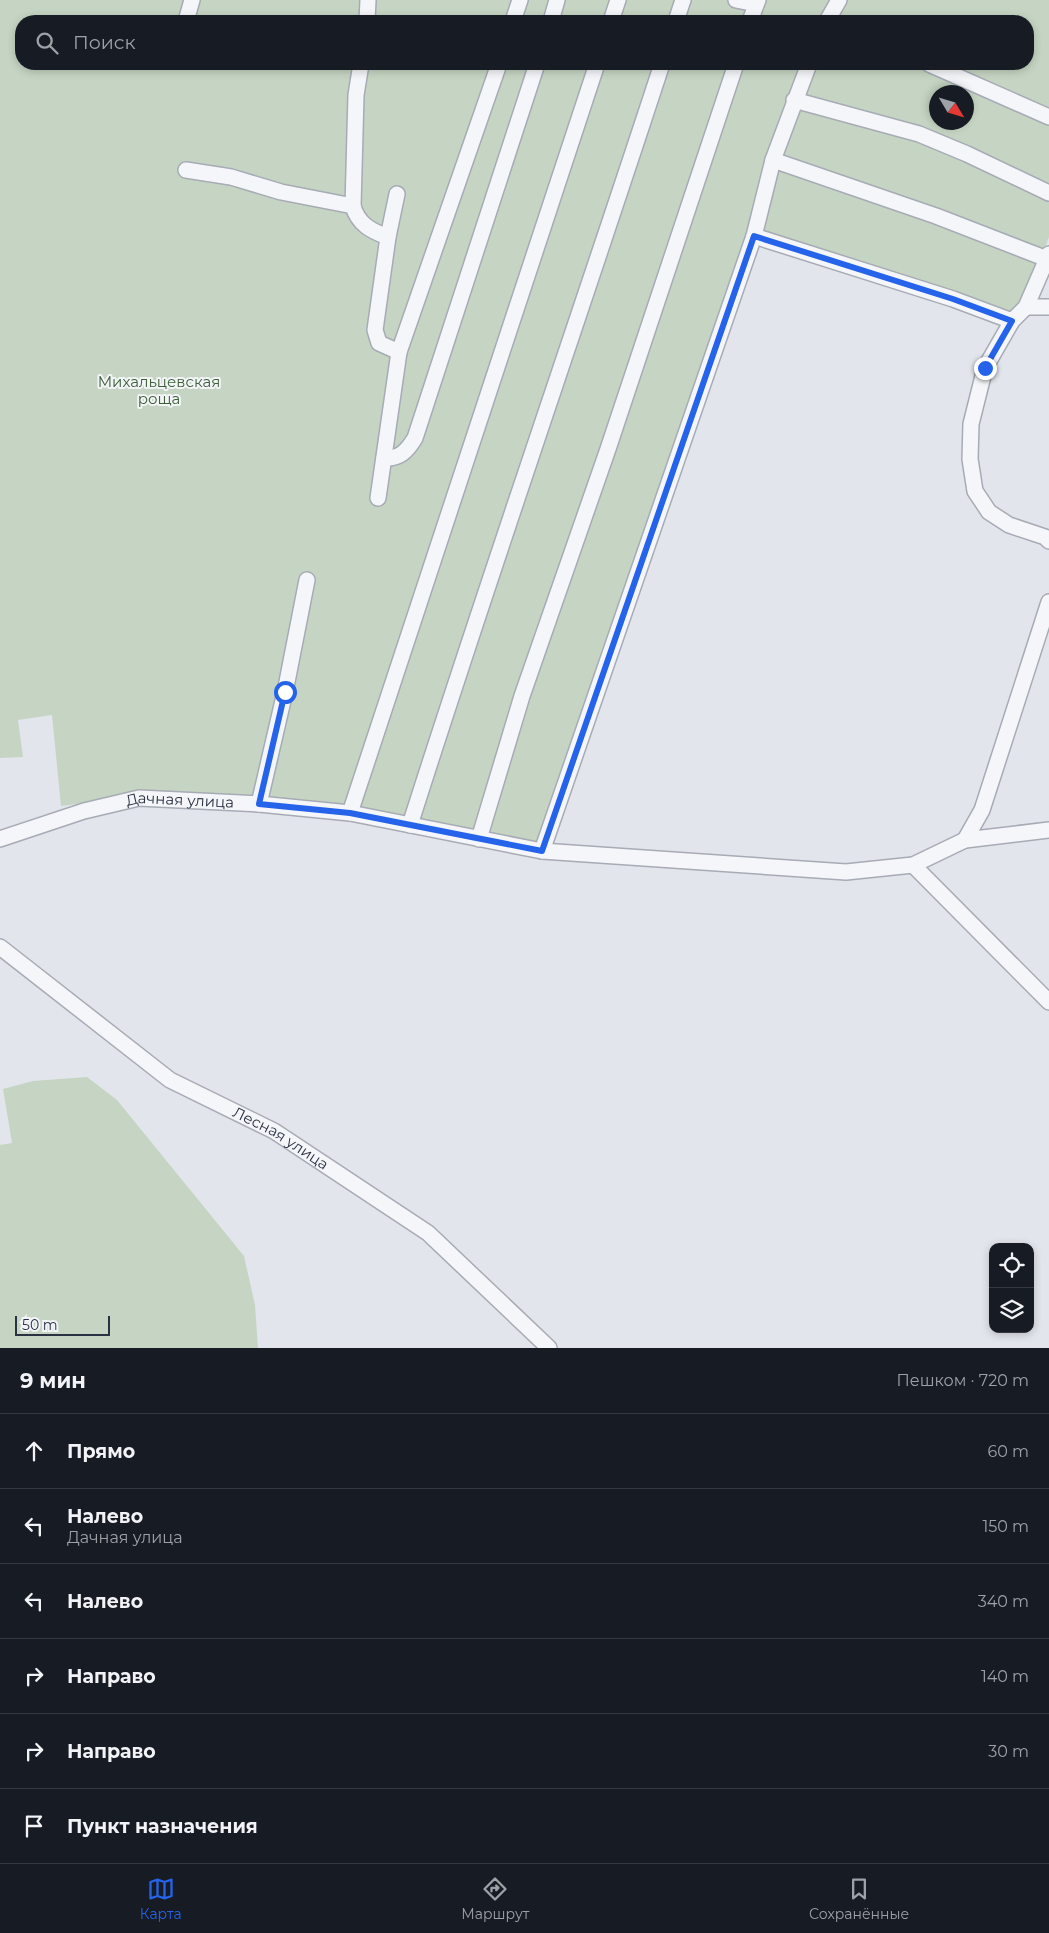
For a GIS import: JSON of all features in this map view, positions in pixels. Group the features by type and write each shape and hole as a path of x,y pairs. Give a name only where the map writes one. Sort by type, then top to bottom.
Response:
{"street":[{"path":"188,15 192,0"},
{"path":"367,15 368,0"},
{"path":"515,15 520,0"},
{"path":"552,15 557,0"},
{"path":"613,15 618,0"},
{"path":"678,15 683,0"},
{"path":"736,0 757,2 752,15"},
{"path":"832,15 839,0"},
{"path":"361,70 356,96 353,206 356,216 361,223 374,232 388,237"},
{"path":"378,498 399,352 496,70"},
{"path":"384,458 400,455 408,449 415,438 535,70"},
{"path":"350,813 410,627 530,273 595,70"},
{"path":"410,825 468,643 580,315 660,70"},
{"path":"479,839 522,696 608,449 734,70"},
{"path":"542,851 754,236 772,160 806,70"},
{"path":"943,70 1049,117"},
{"path":"794,100 919,134 1049,193"},
{"path":"772,160 936,216 1048,257 1026,308 1012,321 985,368 971,424 970,459 975,491 989,512 1009,525 1045,537 1049,541"},
{"path":"186,170 231,177 281,192 353,206"},
{"path":"397,194 388,237 376,334 379,343 399,352"},
{"path":"754,236 953,299 1012,321"},
{"path":"1026,308 1049,307"},
{"path":"259,804 285,692 307,580"},
{"path":"965,840 982,810 1049,602"},
{"name":"Дачная улица","path":"0,839 84,811 139,798 259,804 350,813 542,851 846,872 913,865 965,840 1049,830"},
{"path":"913,865 1049,1002"},
{"name":"Лесная улица","path":"0,947 170,1080 274,1131 428,1233 549,1348"}],"green space":[{"name":"Михальцевская роща","path":"0,0 1049,0 1049,237 1016,325 757,244 548,848 349,810 139,796 61,806 52,715 18,720 23,757 0,758"},
{"path":"87,1077 117,1100 244,1256 255,1305 258,1348 0,1348 0,1145 12,1143 3,1089 33,1081"}],"route":[{"path":"285,692 259,804 350,813 542,851 754,236 953,299 1012,321 985,368"}]}
